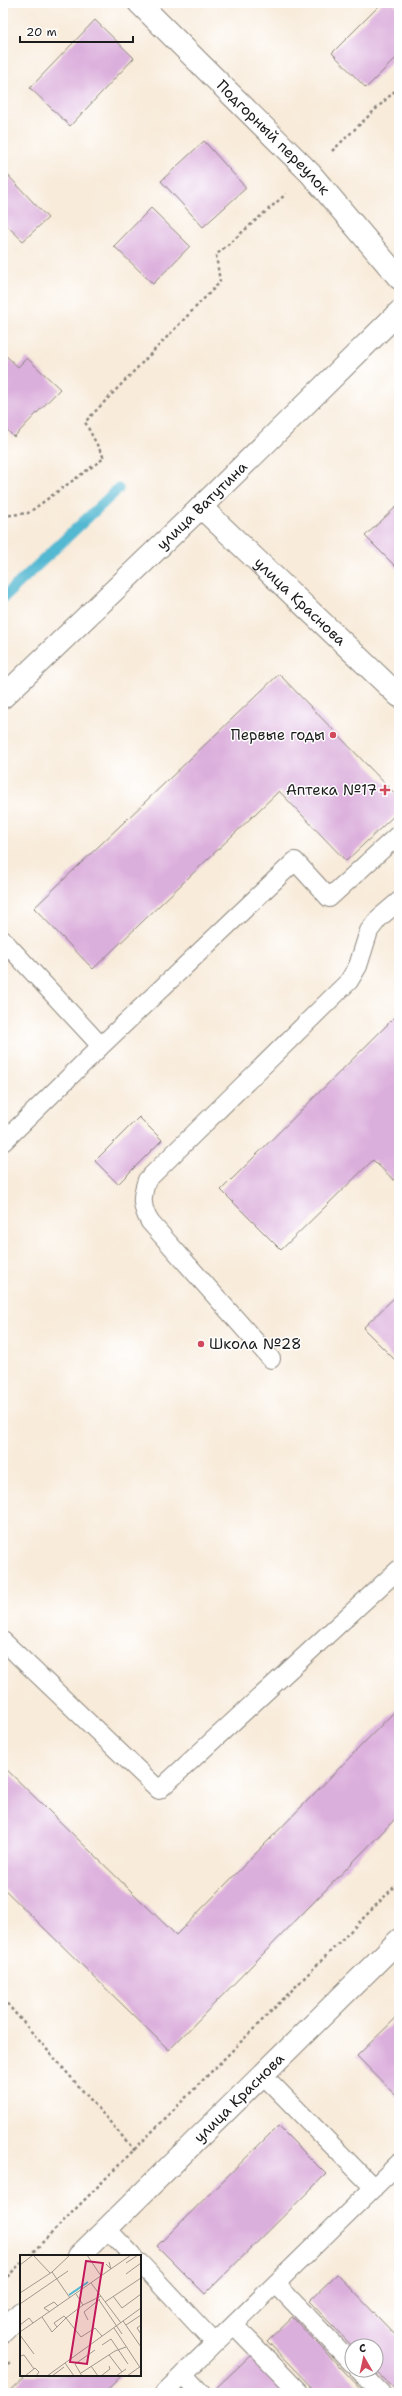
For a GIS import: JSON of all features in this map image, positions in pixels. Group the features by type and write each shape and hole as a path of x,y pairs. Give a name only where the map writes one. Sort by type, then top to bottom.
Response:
{"street":[{"name":"Подгорный переулок","path":"139,3 310,173 399,278"},
{"name":"улица Ватутина","path":"3,697 397,320"},
{"name":"улица Краснова","path":"201,507 399,696"},
{"name":"улица Краснова","path":"80,2255 399,1940"},
{"path":"3,2331 20,2314"}],"lane":[{"path":"3,1142 101,1046 295,861 329,898 399,834"},
{"path":"271,1359 150,1222 143,1210 142,1195 147,1180 349,981 358,966 369,931 379,918 399,901"},
{"path":"3,940 101,1046"},
{"path":"3,1641 159,1790 399,1569"},
{"path":"263,2074 374,2188"},
{"path":"164,2393 399,2163"},
{"path":"107,2229 132,2255"},
{"path":"141,2264 215,2343"},
{"path":"276,2284 344,2355"},
{"path":"234,2325 300,2393"},
{"path":"183,2374 201,2393"},
{"path":"367,2378 381,2393"}],"path":[{"path":"3,516 28,513 104,458 85,422 220,282 216,256 310,173 399,87"},
{"path":"30,2255 135,2151 399,1882"},
{"path":"3,1999 158,2178"},
{"path":"3,2281 20,2265"}],"building":[{"path":"3,3 12,3 3,10"},
{"path":"382,3 393,3 399,9 399,55 366,88 332,53"},
{"path":"95,20 134,58 70,126 30,88"},
{"path":"204,141 246,188 203,227 161,181"},
{"path":"3,170 48,218 23,241 4,223 3,224"},
{"path":"151,208 190,246 153,284 114,246"},
{"path":"3,353 18,367 27,358 60,389 14,437 3,426"},
{"path":"396,507 399,510 399,570 365,536"},
{"path":"279,674 399,798 399,811 346,861 279,791 93,969 34,908"},
{"path":"399,1013 399,1185 373,1160 281,1250 221,1190"},
{"path":"139,1117 162,1140 118,1184 95,1161"},
{"path":"399,1293 399,1364 363,1328"},
{"path":"399,1707 399,1815 169,2050 3,1888 3,1766 176,1935"},
{"path":"399,2015 399,2099 357,2056"},
{"path":"278,2126 326,2174 205,2294 157,2246"},
{"path":"337,2274 399,2339 399,2393 383,2378 384,2338 344,2338 309,2301"},
{"path":"292,2317 344,2371 344,2378 351,2378 365,2393 317,2393 267,2341"},
{"path":"251,2355 287,2393 221,2393 216,2388"},
{"path":"25,2376 121,2376 104,2393 7,2393"}],"waterway":[{"path":"3,598 118,489"}],"place":[{"name":"Первые годы","path":"333,735"},
{"name":"Аптека №17","path":"385,790"},
{"name":"Школа №28","path":"201,1344"}]}
